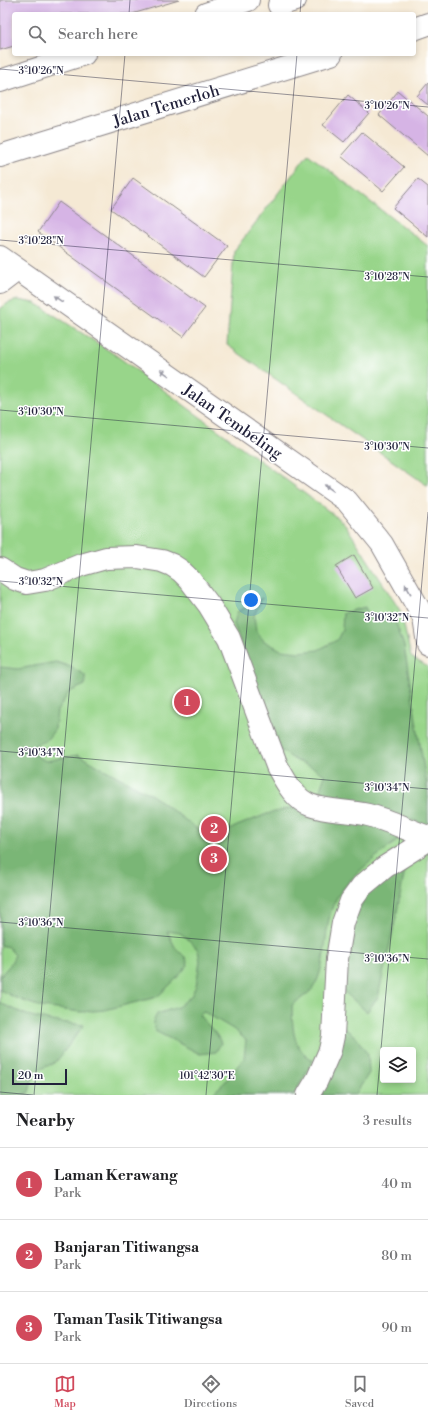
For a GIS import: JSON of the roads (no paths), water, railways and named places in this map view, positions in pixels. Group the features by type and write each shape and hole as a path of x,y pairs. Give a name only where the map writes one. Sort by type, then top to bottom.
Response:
{"street":[{"path":"212,12 248,0"},
{"path":"416,28 428,24"},
{"path":"0,81 78,56"},
{"name":"Jalan Temerloh","path":"0,156 296,59 317,56"},
{"path":"0,283 8,263"},
{"name":"Jalan Tembeling","path":"8,263 348,501 382,544 426,620"},
{"path":"0,569 15,579 27,583 45,580 81,565 106,558 137,558 162,561 172,564 181,570 190,580 209,605 229,638 277,766 292,790 310,805 353,811 369,815 428,838"},
{"path":"426,620 428,644"},
{"path":"308,1095 317,1080 330,1050 333,1036 337,959 343,923 351,901 362,886 386,867 428,838"}],"place":[{"name":"Laman Kerawang","path":"187,702"},
{"name":"Banjaran Titiwangsa","path":"214,829"},
{"name":"Taman Tasik Titiwangsa","path":"214,859"}]}
